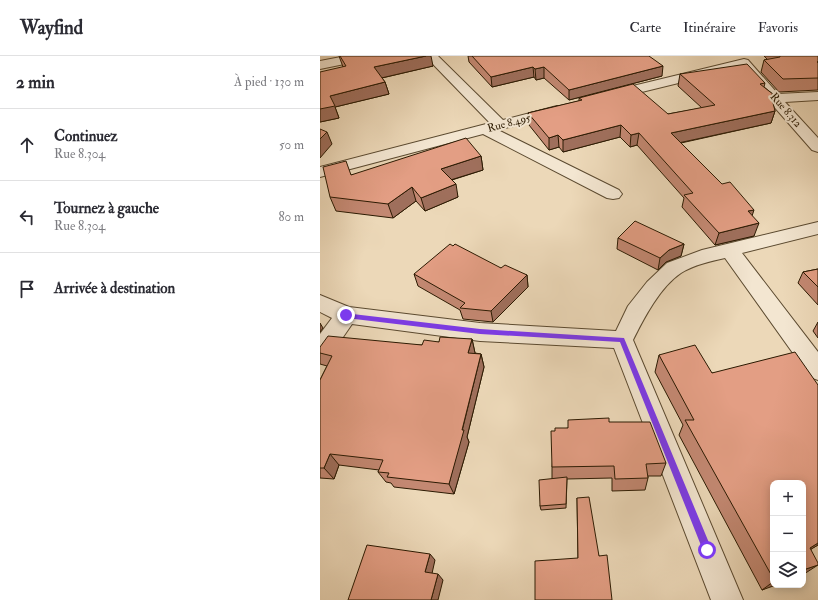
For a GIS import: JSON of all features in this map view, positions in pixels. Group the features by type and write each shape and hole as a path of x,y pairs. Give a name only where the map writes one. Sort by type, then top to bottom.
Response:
{"street":[{"path":"320,65 364,56"},
{"path":"431,56 492,127 613,194"},
{"path":"595,100 740,60"},
{"name":"Rue 8.312","path":"740,60 818,147"},
{"path":"775,98 818,96"},
{"name":"Rue 8.495","path":"320,172 573,106"},
{"path":"727,600 622,340 636,312 654,287 674,268 702,257 818,228"},
{"path":"729,250 818,370"},
{"path":"320,303 346,315 480,332 622,340"},
{"path":"320,352 346,315"}],"building":[{"path":"340,56 426,56 374,67 385,82 330,96 335,106 320,109 320,72 346,66"},
{"path":"472,56 649,56 663,66 569,90 544,67 535,69 533,67 491,77"},
{"path":"780,56 818,56 818,78 783,79 764,60"},
{"path":"747,64 765,83 760,84 774,95 771,95 775,111 671,133 722,184 730,182 754,210 748,211 759,223 719,233 684,195 693,193 639,133 631,135 621,125 563,140 558,135 549,138 528,113 582,100 579,98 633,84 668,114 715,105 680,74"},
{"path":"320,129 327,132 320,139"},
{"path":"466,138 481,156 441,169 456,184 421,198 412,187 388,204 330,197 323,167 346,161 351,175"},
{"path":"635,221 684,244 669,250 660,258 618,238"},
{"path":"450,244 453,246 455,244 501,268 505,265 527,275 491,311 460,308 465,303 414,274"},
{"path":"818,269 818,287 803,272"},
{"path":"328,336 422,345 424,340 439,342 440,337 472,339 468,353 481,354 462,430 464,430 449,484 387,477 389,473 378,472 383,460 330,454 324,468 320,468 320,380 332,356 320,353 320,347"},
{"path":"695,345 712,373 795,352 818,385 818,543 810,548 818,565 806,569 806,480 770,480 770,573 685,420 694,420 659,355"},
{"path":"609,418 609,422 650,422 666,463 646,464 648,478 615,479 614,466 552,467 551,431 555,431 555,428 568,428 568,420"},
{"path":"567,477 566,504 540,506 539,480"},
{"path":"589,497 599,556 607,555 612,600 535,600 535,561 578,558 577,498"},
{"path":"367,545 430,554 425,572 438,574 431,600 348,600"}],"route":[{"path":"346,315 480,332 622,340 707,550"}]}
